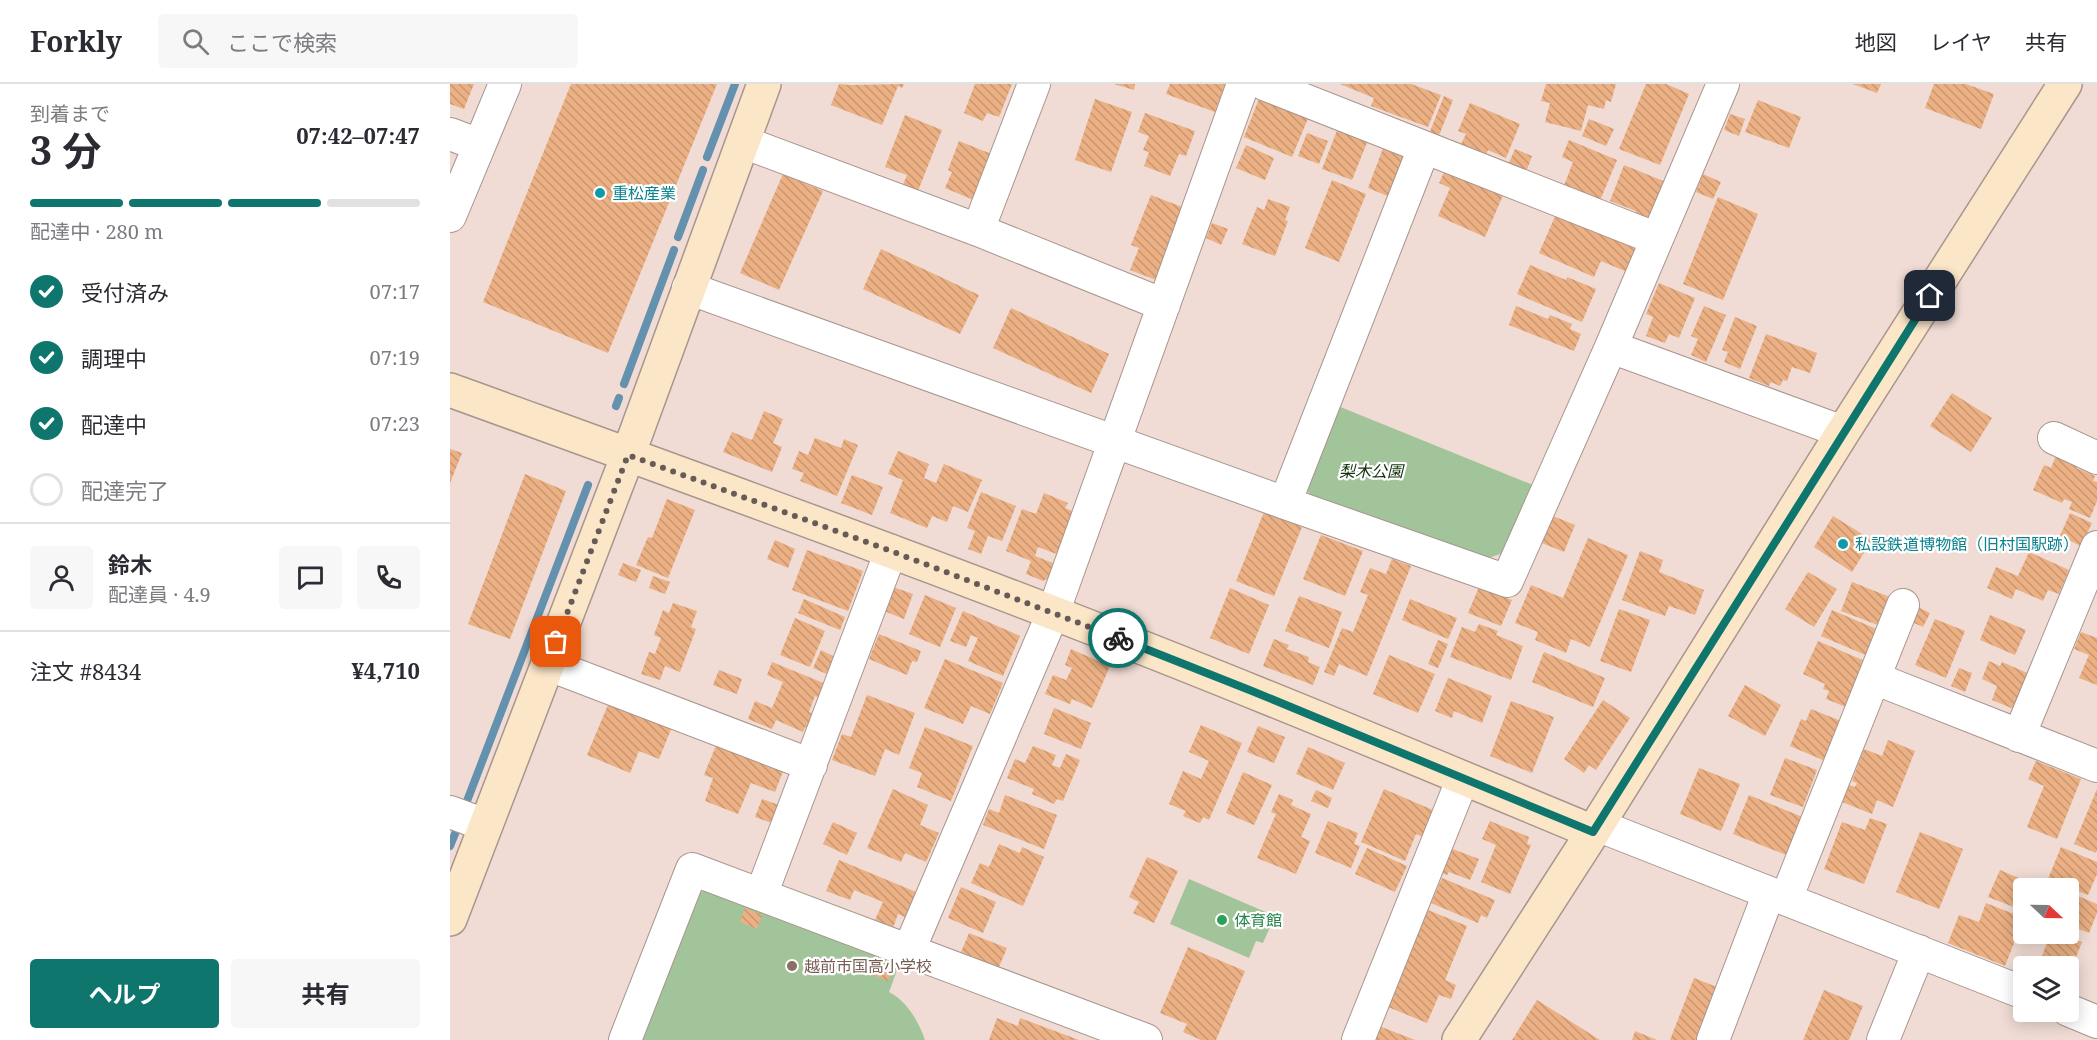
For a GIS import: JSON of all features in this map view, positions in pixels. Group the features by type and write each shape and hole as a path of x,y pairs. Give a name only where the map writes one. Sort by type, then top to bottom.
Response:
{"street":[{"path":"450,216 505,84"},
{"path":"450,919 628,455 764,84"},
{"path":"978,230 1034,84"},
{"path":"909,950 1053,613 1243,84"},
{"path":"1264,84 1657,239"},
{"path":"688,288 1507,581 1611,347 1723,84"},
{"path":"1459,1040 2065,84"},
{"path":"450,134 479,145"},
{"path":"743,142 978,230 1164,305"},
{"path":"1285,503 1424,148"},
{"path":"1611,347 1843,432"},
{"path":"450,390 891,551 1053,613 1252,691 1463,778 1778,896 2013,989"},
{"path":"2054,438 2097,458"},
{"path":"2019,736 2097,547"},
{"path":"761,895 891,551"},
{"path":"1713,1040 1874,678 1904,605"},
{"path":"548,664 811,765"},
{"path":"1874,678 2097,766"},
{"path":"1358,1040 1463,778"},
{"path":"450,812 485,825"},
{"path":"625,1040 692,869 1146,1040"},
{"path":"1883,1040 1919,951"},
{"path":"2079,1015 2097,1022"}],"green space":[{"name":"梨木公園","path":"1338,406 1533,485 1506,552 1483,560 1314,501 1305,487"},
{"name":"体育館","path":"1189,879 1275,916 1263,943 1256,941 1249,958 1170,924"},
{"name":"越前市国高小学校","path":"708,889 900,962 889,992 912,1013 925,1040 642,1040 697,894"}],"building":[{"path":"450,84 474,84 464,109 450,104"},
{"name":"重松産業","path":"571,84 717,84 608,353 483,302"},
{"path":"839,84 904,84 902,88 898,86 882,125 831,105"},
{"path":"975,84 1012,84 999,117 987,113 983,121 964,113"},
{"path":"1114,84 1135,84 1134,90"},
{"path":"1170,84 1225,84 1215,112 1166,94"},
{"path":"1340,84 1411,84 1441,95 1428,127 1371,106 1374,98"},
{"path":"1546,84 1616,84 1611,102 1606,100 1604,109 1588,105 1581,131 1545,122 1550,103 1541,101"},
{"path":"1646,84 1666,84 1689,94 1660,165 1619,149"},
{"path":"1853,84 1881,84 1877,93"},
{"path":"1934,84 1966,84 1994,94 1981,129 1925,108"},
{"path":"1260,96 1309,116 1292,157 1244,137"},
{"path":"1444,96 1453,100 1438,138 1429,134"},
{"path":"1095,99 1132,112 1111,172 1075,160"},
{"path":"1758,100 1801,117 1789,148 1745,132"},
{"path":"1470,103 1520,124 1506,158 1488,150 1484,159 1459,148 1466,134 1458,131"},
{"path":"1145,113 1195,131 1186,156 1179,154 1170,176 1144,166 1149,152 1143,150 1149,136 1138,132"},
{"path":"1730,114 1745,119 1739,136 1724,130"},
{"path":"905,115 942,130 918,191 903,185 907,175 885,167"},
{"path":"1589,119 1614,129 1606,146 1582,136"},
{"path":"1338,128 1368,140 1352,180 1322,169"},
{"path":"1307,133 1328,141 1319,164 1298,156"},
{"path":"1569,140 1617,160 1599,203 1563,188 1573,162 1562,157"},
{"path":"959,141 994,155 976,201 945,188 952,172 948,170"},
{"path":"1385,143 1406,157 1390,197 1368,188"},
{"path":"1246,145 1274,158 1265,180 1236,168"},
{"path":"1515,149 1532,156 1526,172 1508,165"},
{"path":"1624,165 1666,182 1651,218 1644,221 1634,217 1636,211 1610,201"},
{"path":"1446,168 1504,193 1485,237 1438,216 1450,188 1439,183"},
{"path":"783,174 823,191 779,290 740,273"},
{"path":"1703,174 1721,182 1713,199 1696,192"},
{"path":"1332,180 1366,194 1339,262 1305,248"},
{"path":"1151,195 1185,208 1156,280 1130,270 1139,248 1131,245"},
{"path":"1718,197 1758,214 1723,300 1683,284"},
{"path":"1268,199 1290,207 1285,220 1288,221 1275,256 1242,244 1257,207 1264,210"},
{"path":"1557,212 1638,247 1627,272 1601,261 1594,277 1539,253"},
{"path":"1212,223 1228,229 1221,245 1206,238"},
{"path":"881,249 979,295 960,334 863,289"},
{"path":"1530,265 1596,289 1582,322 1517,294"},
{"path":"1659,283 1695,298 1679,338 1669,334 1665,343 1646,336 1653,317 1646,314"},
{"path":"1516,306 1548,319 1550,315 1572,324 1570,329 1581,334 1574,351 1509,325"},
{"path":"1704,306 1726,315 1706,362 1691,355 1698,339 1691,336"},
{"path":"1011,308 1109,354 1091,393 993,348"},
{"path":"1735,317 1757,326 1740,369 1724,362 1728,352 1722,350"},
{"path":"1766,334 1817,353 1810,373 1792,367 1787,381 1783,380 1780,386 1771,382 1769,386 1749,378"},
{"path":"1952,393 1992,418 1971,452 1930,426"},
{"path":"764,411 783,419 773,443 782,447 772,472 723,452 732,432 752,440"},
{"path":"815,438 841,448 844,439 858,445 837,496 800,481 804,473 792,469 799,451 808,455"},
{"path":"450,449 462,453 450,483"},
{"path":"898,451 929,464 924,478 936,483 944,464 982,480 968,512 953,506 947,522 932,516 927,528 890,513 903,480 888,474"},
{"path":"2057,453 2078,462 2076,468 2095,476 2093,481 2097,482 2097,501 2090,518 2069,509 2072,502 2064,499 2062,503 2033,490 2044,465 2051,468"},
{"path":"525,474 566,491 510,639 468,624"},
{"path":"852,475 883,487 872,515 841,503"},
{"path":"981,492 1016,506 1002,541 988,536 981,554 968,549 975,531 967,528"},
{"path":"1044,493 1068,503 1065,508 1075,512 1059,555 1038,547 1035,556 1058,565 1054,575 1043,581 1026,574 1031,561 1006,551 1022,509 1036,514"},
{"path":"667,499 695,510 668,578 636,565 648,537 652,538"},
{"path":"1264,512 1302,527 1274,596 1236,581"},
{"path":"2070,513 2092,523 2081,546 2060,536"},
{"path":"1553,516 1575,525 1564,552 1542,543"},
{"name":"私設鉄道博物館（旧村国駅跡）","path":"1833,516 1872,540 1852,572 1814,547"},
{"path":"1321,535 1363,551 1345,596 1303,579"},
{"path":"1588,538 1628,555 1590,647 1571,639 1566,653 1535,640 1538,632 1515,623 1531,585 1563,598"},
{"path":"775,540 795,549 788,568 767,559"},
{"path":"807,550 863,571 848,611 792,590"},
{"path":"1640,551 1663,560 1659,572 1704,590 1695,615 1669,606 1665,616 1622,600"},
{"path":"2029,552 2069,570 2059,594 2048,590 2043,601 2016,589 2012,599 1987,588 1996,567 2018,576"},
{"path":"1392,559 1411,566 1367,676 1339,664 1334,676 1324,672 1342,628 1353,632 1368,595 1360,592 1370,568 1386,574"},
{"path":"623,563 641,570 636,582 618,575"},
{"path":"1808,572 1837,589 1814,627 1785,609"},
{"path":"653,576 670,582 665,594 649,588"},
{"path":"1852,582 1895,599 1883,627 1841,611"},
{"path":"893,587 913,594 904,619 884,611"},
{"path":"1479,587 1512,600 1501,626 1468,613"},
{"path":"1230,588 1269,605 1249,654 1210,638"},
{"path":"925,595 956,608 940,647 909,634"},
{"path":"1299,596 1342,612 1329,648 1285,631"},
{"path":"804,599 845,617 840,630 798,613"},
{"path":"1410,599 1457,618 1448,639 1402,620"},
{"path":"673,603 697,611 691,627 696,629 680,672 665,666 660,680 641,674 649,652 655,654 661,638 654,635 663,610 669,613"},
{"path":"1918,607 1930,613 1923,627 1912,622"},
{"path":"1619,609 1650,620 1631,672 1600,661"},
{"path":"1832,610 1881,631 1870,657 1821,636"},
{"path":"963,611 1020,636 1003,676 968,661 978,638 971,635 966,647 950,641"},
{"path":"1990,615 2026,630 2015,655 1980,640"},
{"path":"795,618 825,631 810,667 780,655"},
{"path":"1935,619 1965,631 1946,678 1915,665"},
{"path":"1479,624 1498,631 1496,635 1523,646 1511,680 1450,657 1462,627 1475,632"},
{"path":"2081,632 2097,638 2097,685 2079,678 2089,655 2074,649"},
{"path":"879,634 921,651 917,662 912,661 907,675 869,659"},
{"path":"1274,639 1289,645 1287,649 1309,657 1308,662 1320,667 1313,685 1263,666"},
{"path":"1438,640 1448,644 1438,668 1428,664"},
{"path":"1818,641 1865,661 1846,707 1826,699 1829,691 1823,689 1825,684 1803,674"},
{"path":"1071,649 1110,666 1092,708 1072,699 1070,704 1045,694 1053,675 1066,680 1072,668 1065,665"},
{"path":"821,650 837,658 829,675 813,668"},
{"path":"1544,652 1605,678 1593,707 1532,682"},
{"path":"1389,655 1435,674 1418,713 1373,694"},
{"path":"945,659 1003,683 990,714 971,706 963,724 924,708"},
{"path":"1989,661 2000,666 2002,662 2032,675 2016,710 1992,700 1997,686 1982,679"},
{"path":"772,662 826,684 820,698 815,696 809,712 816,715 810,729 805,727 803,732 776,720 772,729 748,719 755,701 772,708 783,682 767,675"},
{"path":"1959,668 1972,673 1965,692 1951,686"},
{"path":"719,670 742,679 737,694 713,685"},
{"path":"1448,678 1492,696 1482,723 1454,711 1452,718 1435,711"},
{"path":"1745,685 1781,705 1765,736 1728,716"},
{"path":"867,695 915,713 899,755 885,749 875,776 832,760 842,734 851,737"},
{"path":"610,700 672,727 659,759 639,751 630,773 587,755"},
{"path":"1603,700 1630,718 1596,770 1589,765 1584,773 1564,759"},
{"path":"1511,701 1554,717 1532,773 1490,756"},
{"path":"1054,708 1091,723 1081,749 1044,734"},
{"path":"1811,709 1841,721 1825,761 1790,746 1801,719 1806,721"},
{"path":"1201,725 1242,743 1209,820 1203,817 1200,823 1183,816 1186,811 1169,804 1183,771 1201,779 1209,761 1189,752"},
{"path":"1258,726 1285,737 1274,763 1247,752"},
{"path":"925,727 973,746 951,801 917,787 922,773 909,768"},
{"path":"1888,740 1915,751 1893,807 1877,800 1872,814 1842,802 1849,785 1855,787 1857,783 1852,781 1864,749 1882,756"},
{"path":"717,743 784,769 775,792 751,783 738,814 705,801 713,778 704,775"},
{"path":"1033,746 1056,755 1052,765 1060,768 1066,754 1080,760 1063,801 1057,799 1054,804 1032,794 1034,789 1007,778 1015,759 1025,763"},
{"path":"1308,747 1345,763 1333,790 1296,774"},
{"path":"1785,758 1817,770 1803,807 1770,795"},
{"path":"2036,761 2081,779 2057,839 2027,827 2044,786 2028,779"},
{"path":"1699,768 1740,784 1721,831 1680,814"},
{"path":"1243,772 1272,785 1254,825 1226,813"},
{"path":"893,789 928,805 920,825 939,833 926,862 905,853 901,862 867,848"},
{"path":"1384,789 1440,813 1428,839 1416,834 1405,861 1361,842"},
{"path":"2097,789 2097,850 2096,853 2074,844"},
{"path":"1316,790 1332,798 1328,808 1311,801"},
{"path":"1279,794 1293,800 1291,805 1311,814 1301,837 1310,841 1296,874 1257,858 1276,814 1271,812"},
{"path":"1005,795 1057,815 1044,849 983,825 989,809 999,813"},
{"path":"1749,795 1805,818 1789,856 1733,834"},
{"path":"762,799 779,805 772,823 755,817"},
{"path":"1870,818 1887,824 1864,884 1824,869 1842,822 1865,830"},
{"path":"1328,821 1358,833 1354,844 1360,846 1351,868 1315,853"},
{"path":"1490,821 1529,837 1527,844 1531,845 1510,894 1481,882 1496,845 1482,839"},
{"path":"833,822 857,833 847,855 823,844"},
{"path":"1920,832 1963,849 1939,909 1896,892"},
{"path":"999,844 1020,853 1022,847 1044,857 1023,906 971,883 980,863 989,867"},
{"path":"2061,847 2097,862 2097,874 2088,895 2079,891 2079,878 2048,878"},
{"path":"1367,848 1407,866 1395,892 1355,874"},
{"path":"1450,848 1479,859 1470,880 1449,872 1447,875 1440,872"},
{"path":"1147,857 1178,871 1154,923 1133,913 1139,902 1129,897"},
{"path":"839,860 916,892 905,917 898,914 893,928 875,920 883,902 854,890 850,900 826,891"},
{"path":"2000,870 2019,878 2013,878 2013,907 1988,897"},
{"path":"1442,878 1495,900 1487,918 1481,915 1478,923 1431,903"},
{"path":"961,887 996,902 983,933 948,918"},
{"path":"2079,897 2097,904 2097,913 2089,933 2079,929"},
{"path":"1986,903 2013,914 2014,944 2005,966 1948,943 1959,915 1979,922"},
{"path":"745,908 762,915 757,929 740,922"},
{"path":"1428,910 1467,926 1445,980 1456,985 1451,999 1439,995 1427,1023 1388,1007"},
{"path":"969,933 1007,948 999,967 961,952"},
{"path":"2079,941 2082,942 2076,956 2042,956 2047,944 2079,944"},
{"path":"1188,947 1245,971 1216,1040 1201,1040 1183,1032 1187,1024 1160,1013"},
{"path":"864,956 893,967 888,981 858,969"},
{"path":"1694,978 1717,987 1696,1040 1670,1040"},
{"path":"1824,990 1863,1006 1849,1040 1803,1040"},
{"path":"1537,1000 1600,1040 1512,1040"},
{"path":"997,1018 1018,1026 1020,1018 1079,1040 989,1040"},
{"path":"1379,1026 1415,1040 1373,1040"},
{"path":"1635,1031 1657,1040 1632,1040"}],"waterway":[{"path":"707,157 735,84"},
{"path":"678,237 703,170"},
{"path":"624,384 674,250"},
{"path":"616,406 619,398"},
{"path":"467,801 588,485"},
{"path":"450,846 457,829"}],"way so far":[{"path":"556,642 628,455 891,551 1118,638"}],"place":[{"name":"重松産業","path":"600,193"},
{"name":"私設鉄道博物館（旧村国駅跡）","path":"1843,544"},
{"name":"体育館","path":"1222,920"},
{"name":"越前市国高小学校","path":"792,966"}],"route":[{"path":"1118,638 1593,832 1930,296"}]}
